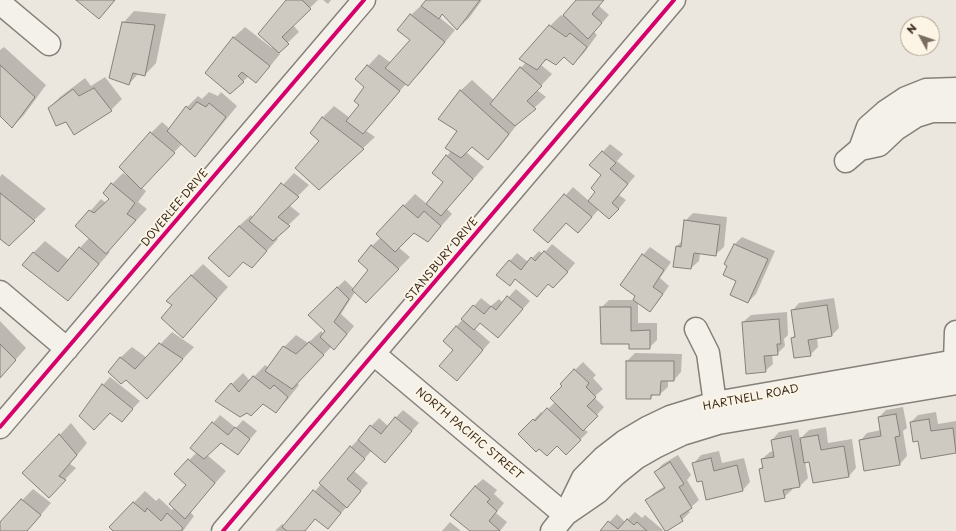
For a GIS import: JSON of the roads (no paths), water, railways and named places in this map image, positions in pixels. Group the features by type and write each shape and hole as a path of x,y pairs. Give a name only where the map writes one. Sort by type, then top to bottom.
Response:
{"street":[{"name":"DOVERLEE DRIVE","path":"0,427 364,0"},
{"name":"STANSBURY DRIVE","path":"223,531 374,354 668,2"},
{"path":"0,3 49,44"},
{"path":"956,89 926,90 906,98 885,112 868,127 853,155 880,145 896,129 916,116 932,111 956,111"},
{"path":"0,292 67,349"},
{"path":"696,329 708,353 716,413"},
{"path":"956,332 956,364"},
{"name":"NORTH PACIFIC STREET","path":"374,354 558,523"},
{"name":"HARTNELL ROAD","path":"558,523 598,492 615,475 636,458 682,434 716,413 956,364"},
{"name":"HARTNELL ROAD","path":"716,413 956,383"}]}
